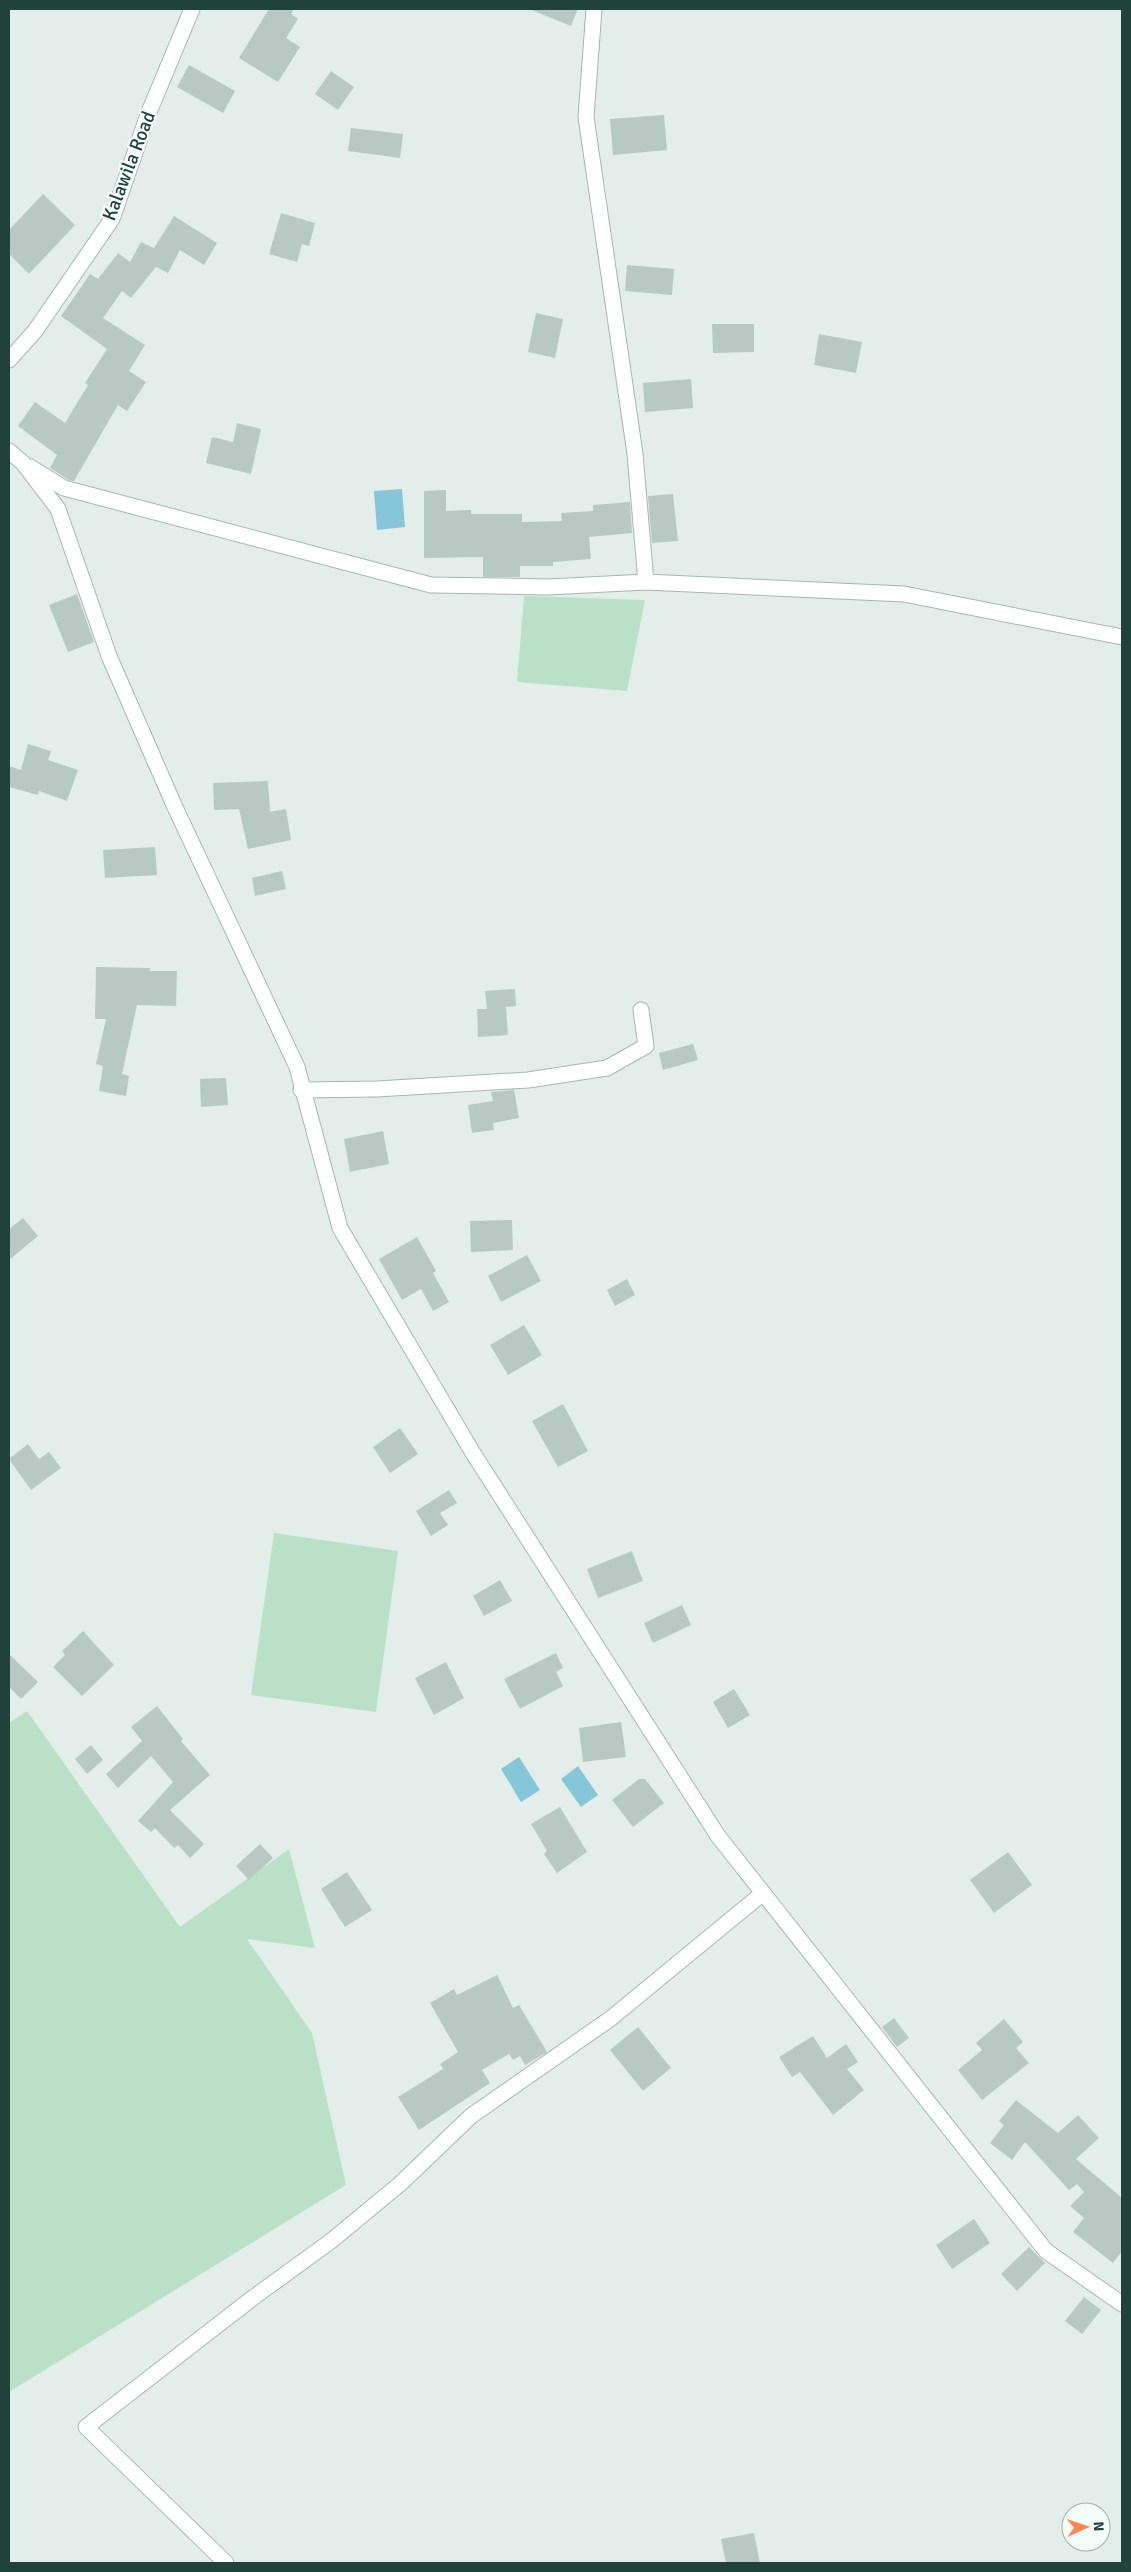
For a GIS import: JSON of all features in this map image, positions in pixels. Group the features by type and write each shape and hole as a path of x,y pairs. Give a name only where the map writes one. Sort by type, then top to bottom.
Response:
{"street":[{"name":"Kalawila Road","path":"9,360 35,331 112,219 148,112 192,9"},
{"path":"594,9 586,117 635,454 646,582"},
{"path":"9,451 23,463 64,488 431,585 548,587 646,582 904,594 1122,637"},
{"path":"23,463 58,509 109,656 174,805 296,1067 340,1228 473,1453 718,1836 1046,2250 1122,2304"},
{"path":"301,1090 376,1089 528,1080 607,1068 646,1046 641,1010"},
{"path":"226,2563 86,2427 254,2297 331,2241 400,2184 471,2116 610,2019 763,1893"}],"green space":[{"path":"524,596 645,600 627,691 517,682"},
{"path":"274,1533 398,1551 376,1712 251,1695"},
{"path":"27,1711 180,1927 289,1849 315,1948 247,1939 312,2033 346,2185 9,2392 9,1723"}],"water":[{"path":"402,489 405,527 377,530 374,491"},
{"path":"519,1757 540,1790 521,1802 501,1769"},
{"path":"578,1766 598,1795 581,1807 561,1779"}],"building":[{"path":"269,9 294,9 291,14 298,19 286,38 300,47 278,82 239,58"},
{"path":"529,9 578,9 571,26"},
{"path":"189,65 235,91 223,113 177,87"},
{"path":"331,71 354,87 338,110 315,94"},
{"path":"664,115 667,150 613,155 610,119"},
{"path":"351,128 403,134 400,158 348,151"},
{"path":"43,194 75,225 29,274 9,254 9,230"},
{"path":"281,213 315,223 309,246 302,244 297,262 269,254"},
{"path":"174,216 217,243 204,265 180,250 168,273 156,267 131,298 122,291 103,318 145,345 129,371 146,382 127,411 118,405 74,481 69,480 50,468 57,455 18,426 35,402 65,423 88,385 85,383 107,349 61,316 90,274 98,279 118,253 130,262 141,242 154,248"},
{"path":"627,265 674,269 672,295 625,291"},
{"path":"536,313 563,319 555,358 528,352"},
{"path":"712,324 754,324 754,352 713,353"},
{"path":"819,334 862,342 856,373 814,365"},
{"path":"691,379 693,408 645,412 643,383"},
{"path":"237,423 261,429 251,474 206,463 212,437 233,442"},
{"path":"446,490 446,511 471,510 471,514 522,514 522,522 562,521 561,513 593,511 593,505 630,502 632,533 589,537 591,559 553,562 553,566 520,566 520,577 483,577 483,557 424,558 424,491"},
{"path":"673,494 678,541 652,543 648,496"},
{"path":"77,594 94,642 68,652 49,605"},
{"path":"28,744 51,751 48,760 78,770 67,801 39,791 38,795 9,787 9,766 21,770"},
{"path":"268,781 270,812 286,809 291,840 248,849 239,809 214,810 213,783"},
{"path":"155,847 157,875 105,878 103,850"},
{"path":"282,871 286,889 255,896 252,878"},
{"path":"96,967 150,968 150,971 177,971 176,1006 137,1005 122,1074 129,1076 126,1096 99,1091 103,1066 96,1064 106,1019 95,1019"},
{"path":"515,989 516,1006 506,1007 508,1035 478,1037 477,1009 487,1009 485,991"},
{"path":"693,1044 698,1060 663,1070 659,1053"},
{"path":"226,1078 228,1105 201,1107 200,1079"},
{"path":"514,1090 519,1118 493,1123 494,1130 472,1133 468,1105 493,1101 491,1092"},
{"path":"383,1131 389,1164 350,1172 344,1139"},
{"path":"23,1218 38,1236 9,1260 9,1229"},
{"path":"512,1220 513,1250 471,1252 470,1221"},
{"path":"417,1237 436,1271 433,1273 449,1302 433,1311 421,1289 402,1300 379,1259"},
{"path":"527,1255 541,1281 501,1302 488,1276"},
{"path":"627,1279 635,1295 615,1306 607,1290"},
{"path":"524,1325 542,1355 508,1375 490,1345"},
{"path":"563,1404 588,1451 558,1467 532,1421"},
{"path":"400,1428 418,1454 390,1473 373,1447"},
{"path":"28,1444 39,1459 49,1452 61,1468 31,1490 9,1459"},
{"path":"449,1490 457,1503 440,1513 448,1525 431,1536 416,1511"},
{"path":"632,1551 643,1581 598,1598 587,1569"},
{"path":"500,1580 512,1601 484,1616 473,1596"},
{"path":"682,1605 691,1625 653,1643 644,1623"},
{"path":"83,1631 114,1665 82,1696 53,1667 65,1655 62,1651"},
{"path":"556,1653 563,1668 556,1672 563,1686 520,1709 504,1679"},
{"path":"9,1654 38,1682 21,1699 9,1687"},
{"path":"446,1662 464,1698 434,1715 415,1678"},
{"path":"734,1689 750,1715 728,1728 713,1702"},
{"path":"157,1706 183,1739 181,1741 210,1775 170,1810 204,1844 190,1858 178,1845 174,1848 155,1828 151,1832 138,1821 173,1782 151,1756 118,1788 106,1774 142,1741 131,1727"},
{"path":"621,1722 626,1757 583,1762 579,1728"},
{"path":"91,1745 103,1760 87,1774 75,1759"},
{"path":"639,1779 645,1779 664,1803 633,1827 612,1800"},
{"path":"560,1807 587,1852 557,1873 544,1854 547,1851 531,1824"},
{"path":"260,1844 273,1858 249,1880 236,1866"},
{"path":"1008,1852 1032,1885 994,1913 970,1880"},
{"path":"347,1872 372,1910 345,1927 321,1889"},
{"path":"497,1975 513,2008 519,2005 547,2052 525,2065 520,2056 513,2060 509,2054 482,2070 490,2083 419,2130 398,2097 443,2069 440,2064 458,2052 430,2003 454,1989 457,1995"},
{"path":"894,2018 909,2038 897,2047 882,2027"},
{"path":"1004,2019 1023,2042 1016,2048 1029,2063 982,2100 958,2070 982,2050 976,2043"},
{"path":"638,2027 671,2068 643,2091 610,2050"},
{"path":"813,2036 827,2058 846,2044 858,2062 847,2069 864,2090 833,2115 800,2072 792,2077 779,2057"},
{"path":"1016,2100 1058,2133 1078,2115 1099,2138 1076,2159 1122,2198 1122,2251 1113,2263 1073,2232 1084,2218 1070,2206 1084,2192 1077,2184 1069,2190 1025,2142 1012,2160 990,2143 1004,2125 999,2121"},
{"path":"974,2219 990,2243 952,2269 936,2245"},
{"path":"1029,2247 1045,2263 1017,2291 1001,2274"},
{"path":"1084,2297 1101,2310 1082,2334 1065,2321"},
{"path":"754,2533 760,2563 726,2563 721,2539"}]}
